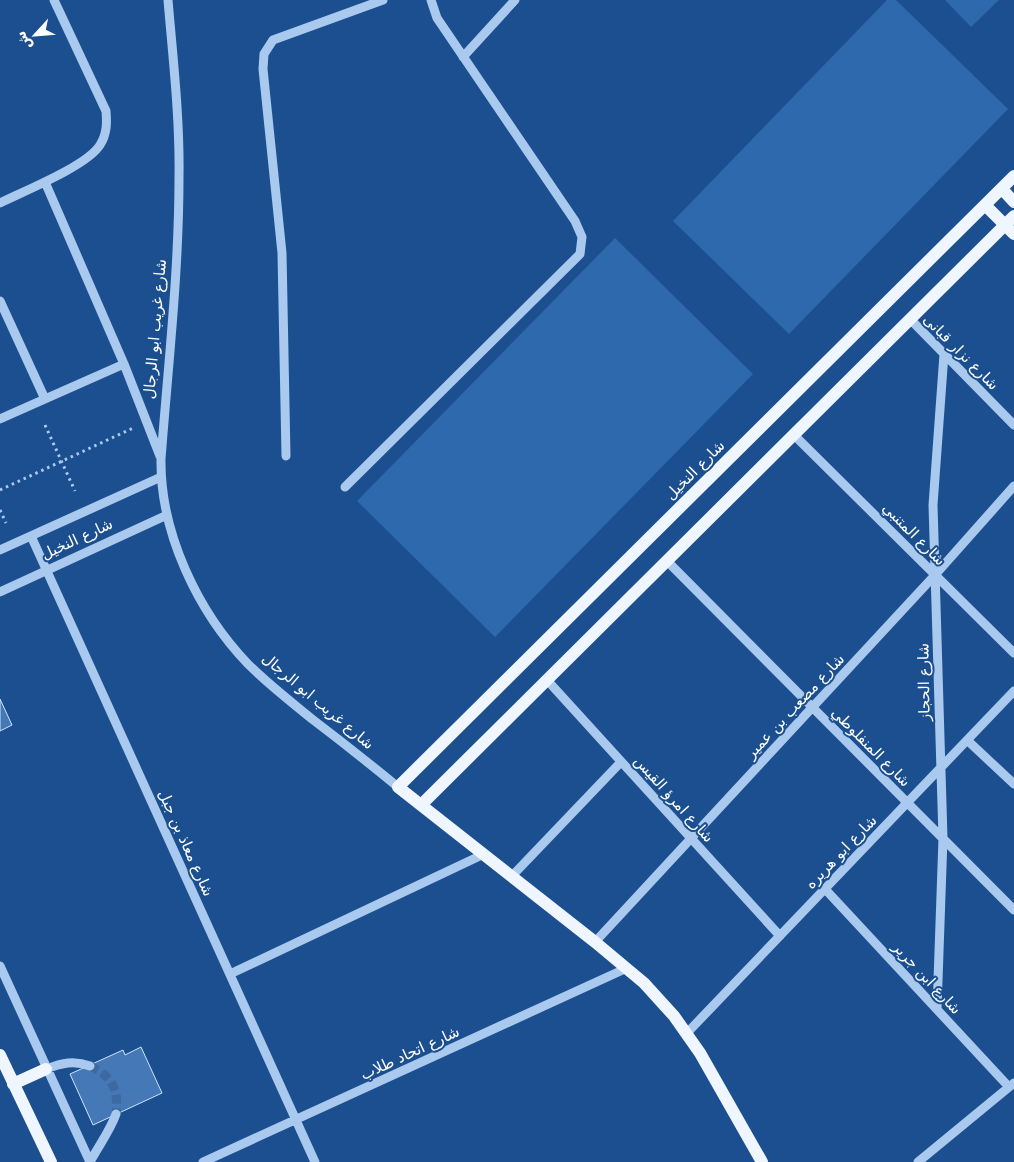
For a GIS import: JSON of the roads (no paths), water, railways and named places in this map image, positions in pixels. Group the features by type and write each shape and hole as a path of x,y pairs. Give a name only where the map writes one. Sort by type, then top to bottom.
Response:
{"main road":[{"name":"شارع النخيل","path":"398,787 1014,176"},
{"path":"1002,189 1014,202"},
{"path":"421,805 910,320 1011,225 986,205"},
{"name":"شارع غريب ابو الرجال","path":"398,787 628,968 660,999 687,1033 712,1072 762,1162"},
{"path":"0,1055 51,1162"},
{"path":"13,1084 46,1068"}],"street":[{"path":"0,203 45,182 92,154 100,145 105,135 106,111 54,0"},
{"name":"شارع غريب ابو الرجال","path":"168,0 176,98 179,215 178,254 160,477 177,548 190,579 212,616 248,664 272,687 398,787"},
{"path":"286,456 282,253 263,69 264,54 273,40 384,0"},
{"path":"345,487 580,254 582,237 575,221 437,18 431,0"},
{"path":"463,57 515,0"},
{"path":"45,182 124,364 161,459"},
{"path":"0,301 45,399"},
{"name":"شارع نزار قبانى","path":"910,320 1014,425"},
{"name":"شارع الحجاز","path":"937,1009 943,838 933,505 944,354"},
{"path":"0,419 124,364"},
{"name":"شارع المتنبي","path":"794,435 1014,653"},
{"name":"شارع النخيل","path":"0,550 160,477"},
{"name":"شارع مصعب بن عمير","path":"594,942 935,575 1014,486"},
{"name":"شارع النخيل","path":"0,592 168,515"},
{"name":"شارع معاذ بن جبل","path":"31,536 315,1162"},
{"name":"شارع المنفلوطي","path":"667,560 1014,910"},
{"name":"شارع امرؤ القيس","path":"547,680 780,936"},
{"name":"شارع ابو هريره","path":"687,1033 1014,690"},
{"path":"967,740 1014,784"},
{"path":"512,876 621,762"},
{"path":"230,974 484,854"},
{"name":"شارع ابن جرير","path":"825,888 937,1009 1012,1085"},
{"path":"0,966 90,1162"},
{"name":"شارع اتحاد طلاب","path":"204,1162 628,968"},
{"path":"46,1068 72,1062 79,1062 90,1066"},
{"path":"918,1162 1012,1085"},
{"path":"90,1162 101,1141 110,1130 116,1114"}],"tunnel":[{"path":"90,1066 104,1074 112,1084 116,1097 116,1114"}]}
